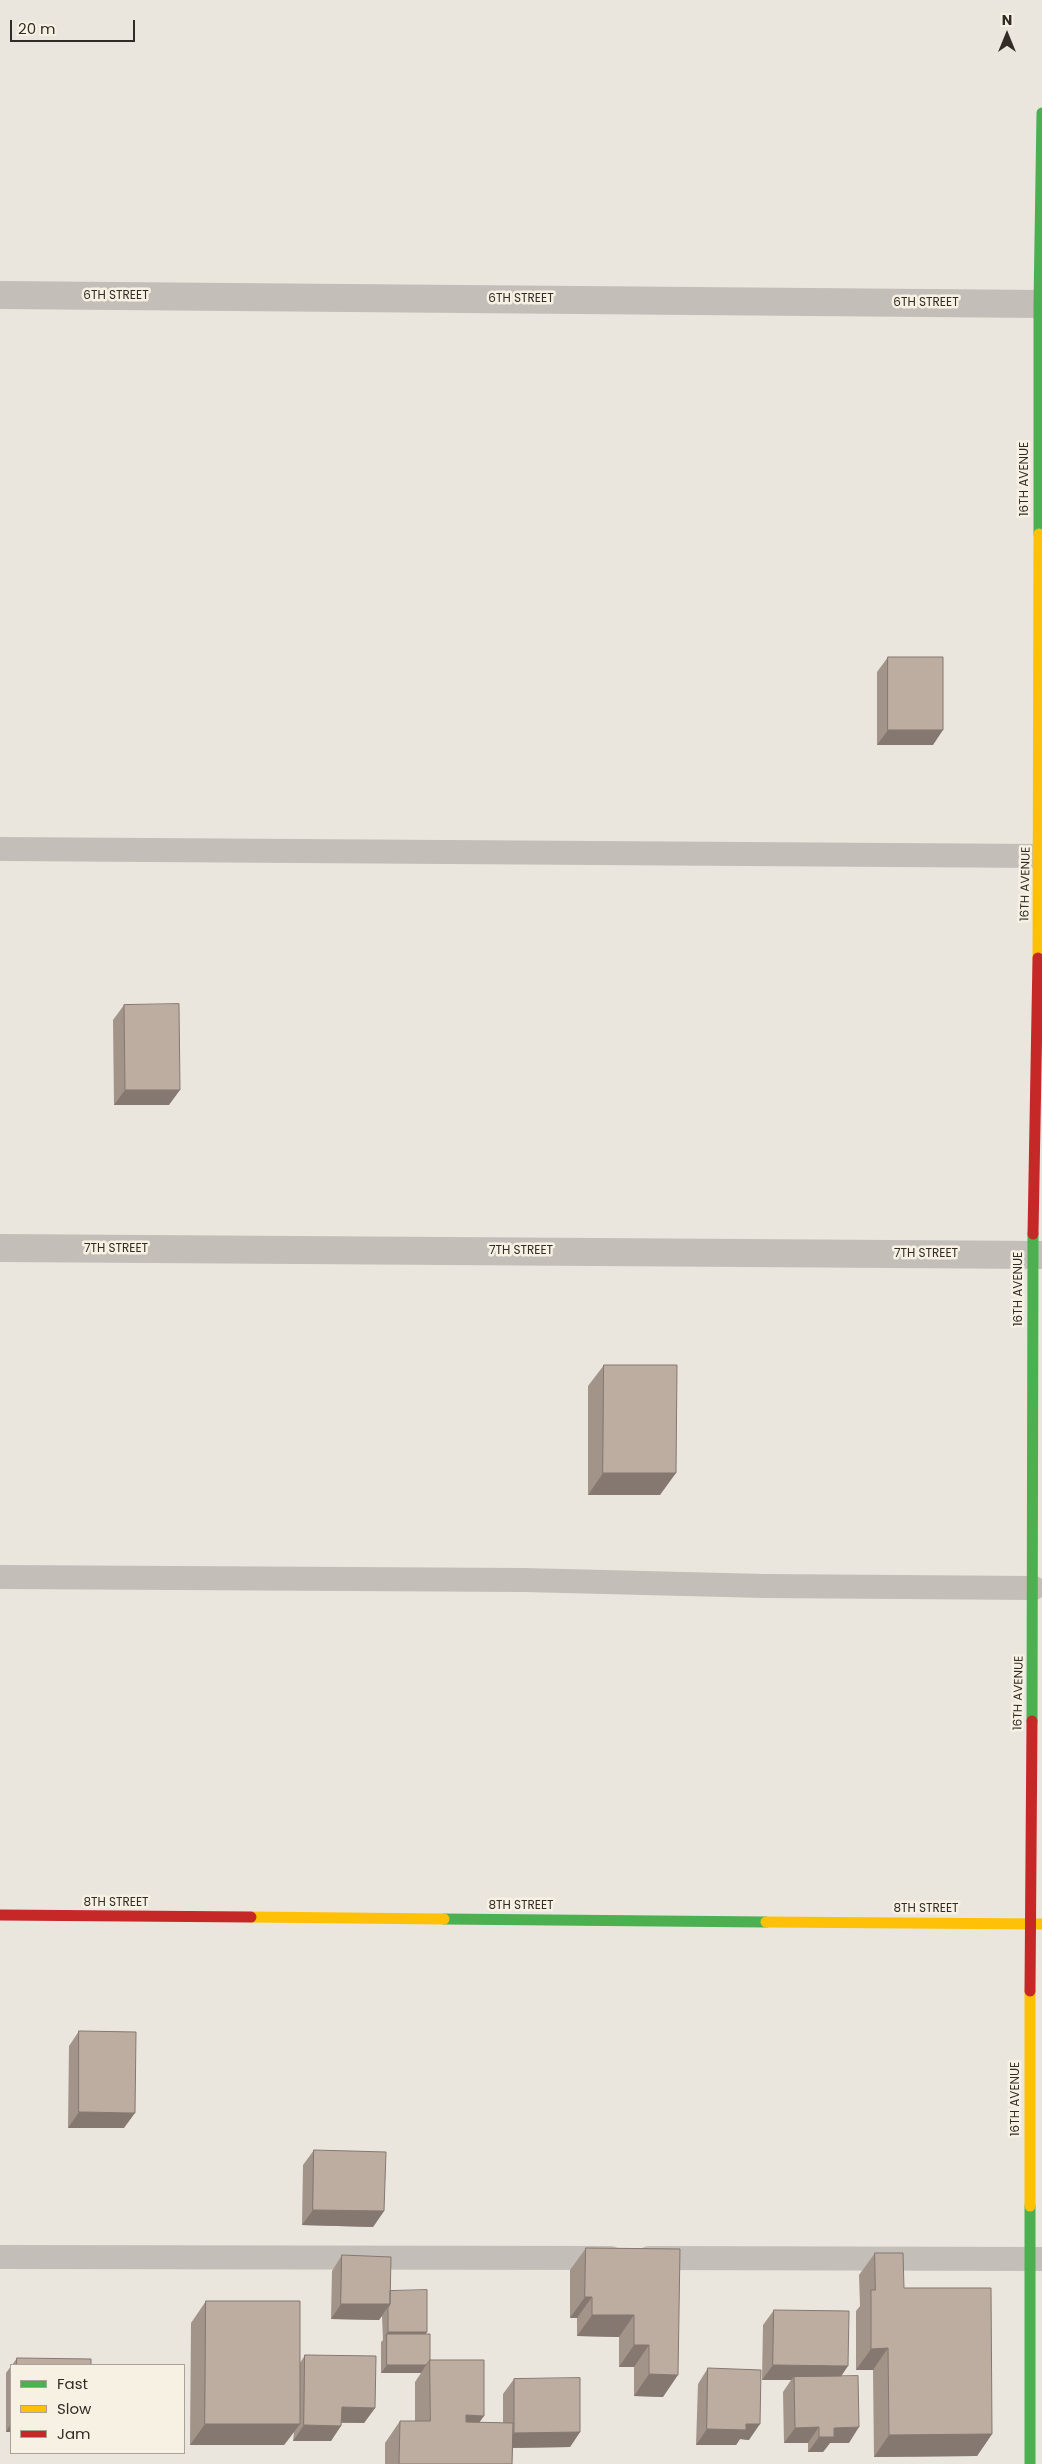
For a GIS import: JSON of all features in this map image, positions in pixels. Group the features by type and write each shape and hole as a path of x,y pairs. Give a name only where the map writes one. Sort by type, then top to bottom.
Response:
{"street":[{"name":"16TH AVENUE","path":"1030,2464 1036,2259 1030,1924 1041,856 1040,304 1042,113"},
{"name":"6TH STREET","path":"0,295 1040,304"},
{"name":"7TH STREET","path":"0,1248 1037,1255"},
{"name":"8TH STREET","path":"0,1915 1042,1924"}],"lane":[{"path":"0,849 1041,856"},
{"path":"0,1577 515,1580 766,1586 1034,1588"},
{"path":"0,2257 1036,2259"}],"building":[{"path":"888,657 943,657 943,730 888,730"},
{"path":"179,1004 180,1090 125,1090 124,1005"},
{"path":"604,1365 677,1365 676,1473 603,1473"},
{"path":"79,2031 136,2032 135,2113 79,2112"},
{"path":"314,2150 386,2152 384,2211 313,2210"},
{"path":"586,2248 680,2249 678,2375 649,2374 649,2345 634,2345 634,2315 592,2315 592,2297 585,2297"},
{"path":"875,2253 903,2253 904,2288 991,2288 992,2434 889,2435 888,2348 871,2349 871,2290 875,2290"},
{"path":"342,2255 391,2257 390,2304 341,2304"},
{"path":"427,2290 427,2332 388,2332 390,2291"},
{"path":"206,2301 300,2301 300,2424 205,2424"},
{"path":"774,2310 849,2311 848,2366 773,2365"},
{"path":"387,2334 430,2334 430,2360 426,2365 387,2365"},
{"path":"305,2355 376,2356 375,2408 342,2407 341,2426 304,2425"},
{"path":"17,2358 91,2359 91,2364 17,2364"},
{"path":"430,2360 484,2360 484,2416 466,2415 466,2422 513,2423 512,2464 399,2464 400,2421 430,2421"},
{"path":"708,2368 761,2370 760,2424 746,2424 746,2430 707,2429"},
{"path":"858,2376 859,2427 834,2428 834,2437 819,2437 819,2427 795,2428 794,2377"},
{"path":"580,2378 580,2432 514,2433 514,2379"}],"traffic: fast":[{"path":"1039,534 1039,304 1042,113"},
{"path":"1032,1721 1033,1234"},
{"path":"444,1919 766,1922"},
{"path":"1030,2206 1030,2464"}],"traffic: slow":[{"path":"1038,958 1039,534"},
{"path":"251,1917 444,1919"},
{"path":"766,1922 1042,1924"},
{"path":"1030,1991 1030,2206"}],"traffic: jam":[{"path":"1033,1234 1038,958"},
{"path":"1030,1991 1032,1721"},
{"path":"0,1915 251,1917"}]}
